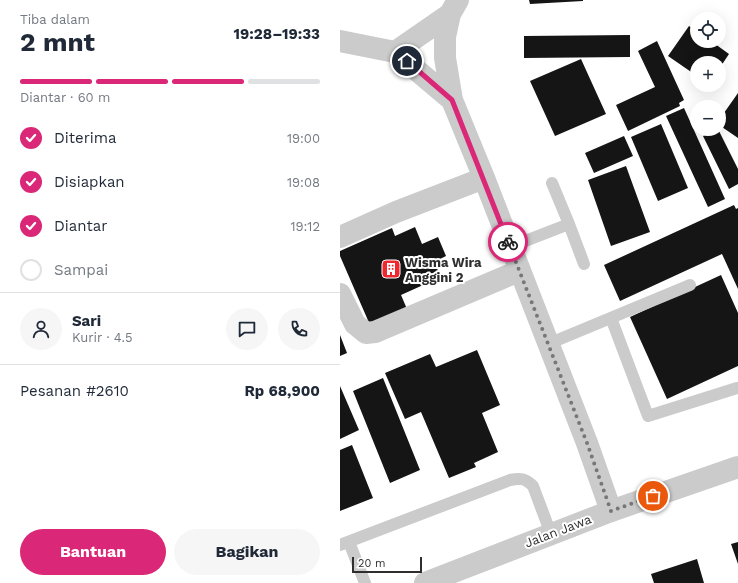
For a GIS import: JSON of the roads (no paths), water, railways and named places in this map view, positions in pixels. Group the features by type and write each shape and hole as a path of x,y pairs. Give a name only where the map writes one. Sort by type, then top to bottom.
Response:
{"street":[{"path":"395,52 454,7"},
{"path":"454,7 445,37 445,58 452,100 484,178 587,443 611,511"},
{"path":"340,41 395,52 452,100"},
{"path":"340,237 396,212 484,178"},
{"path":"340,294 355,324 366,333 375,332 519,271"},
{"name":"Jalan Jawa","path":"425,583 611,511 738,467"}],"lane":[{"path":"552,183 584,264"},
{"path":"510,247 569,224"},
{"path":"548,344 690,285"},
{"path":"611,318 648,416 737,388"},
{"path":"365,583 344,544 510,480 521,478 528,481 532,486 551,534"}],"place":[{"name":"Wisma Wira Anggini 2","path":"391,269"}]}
